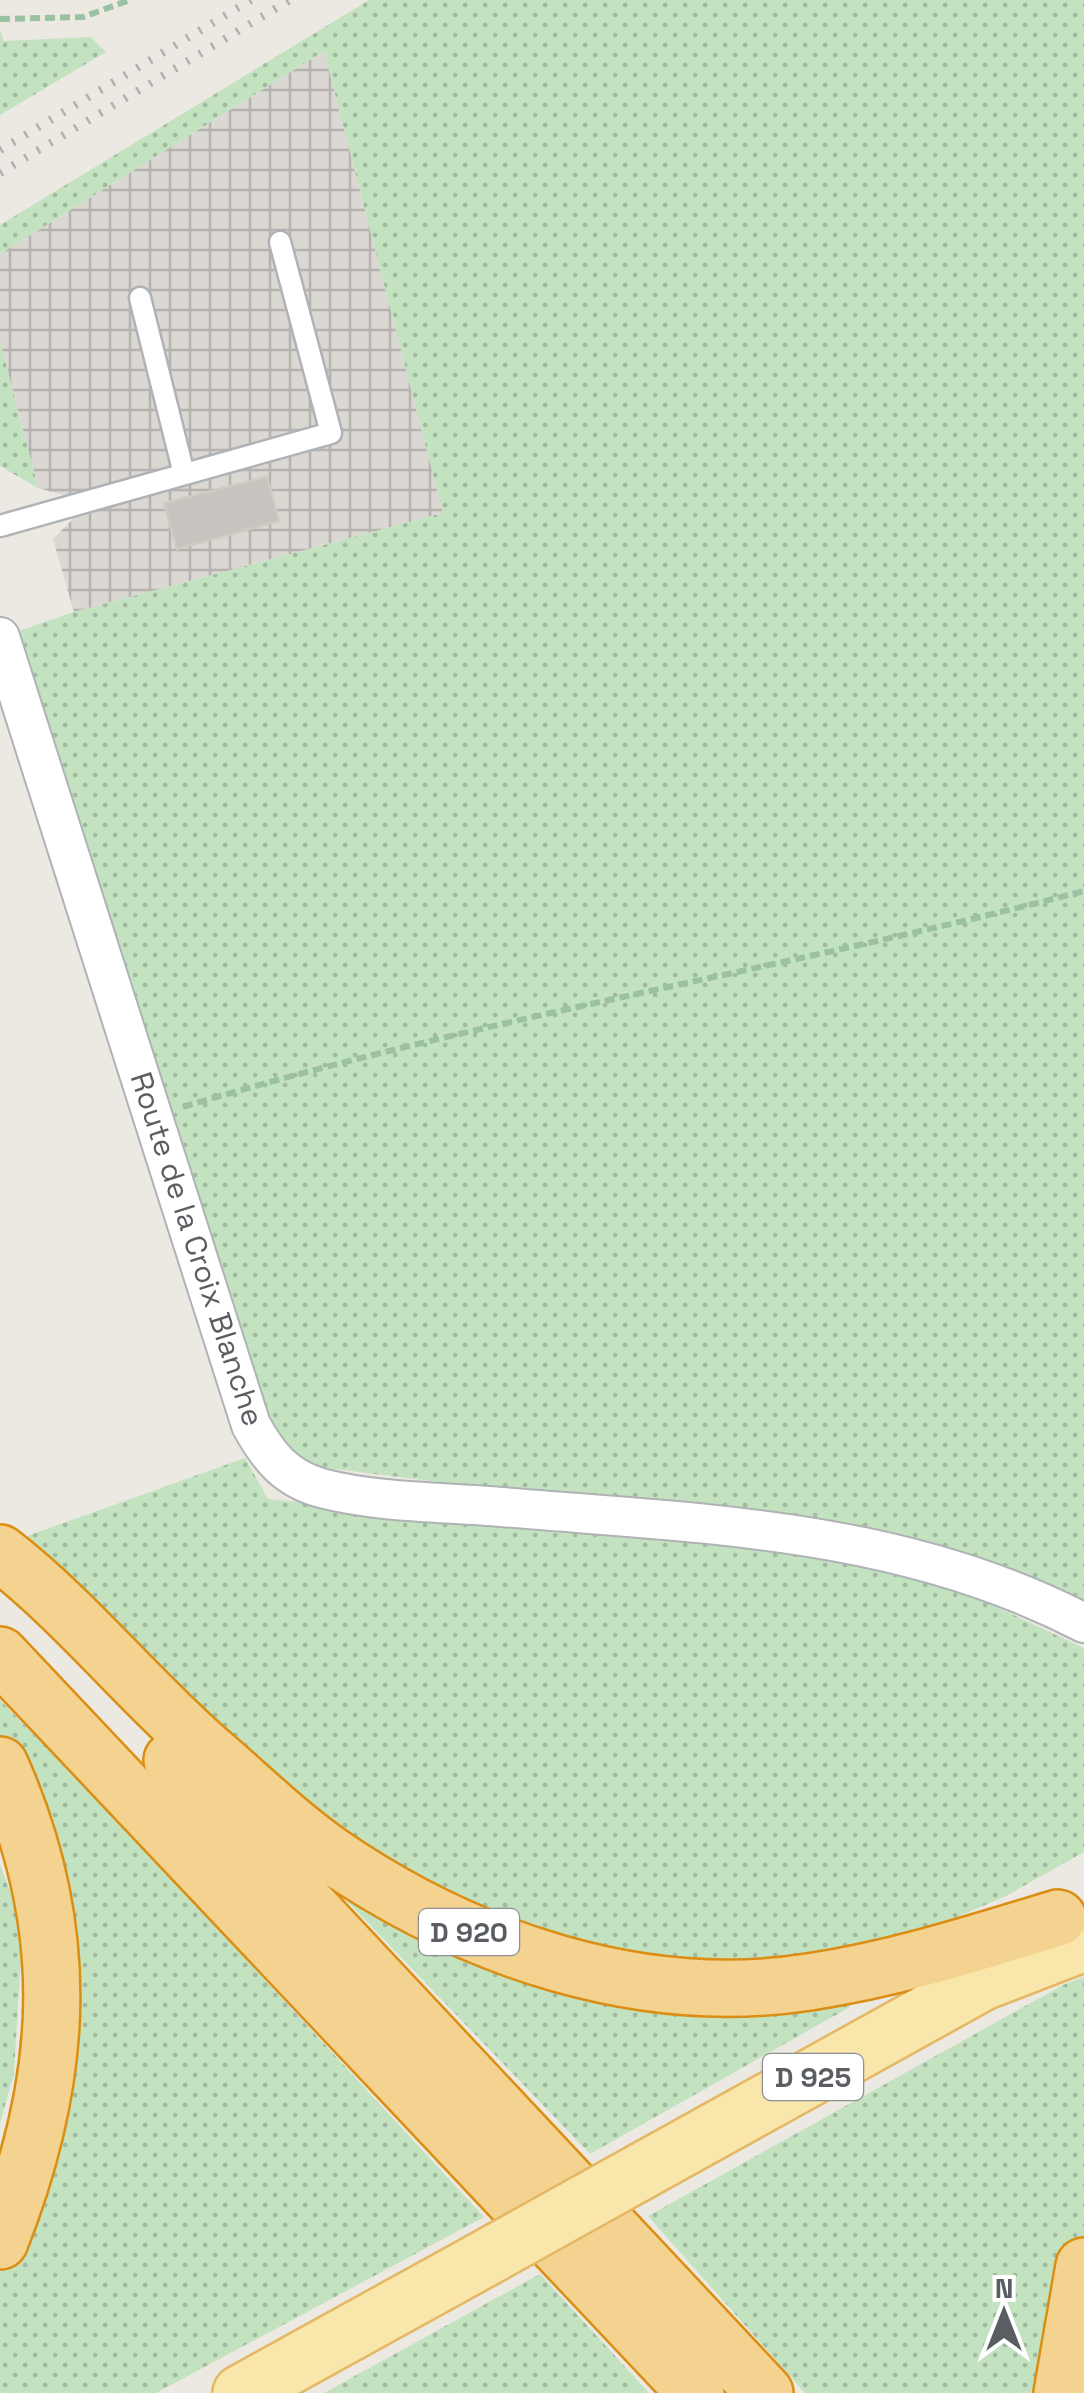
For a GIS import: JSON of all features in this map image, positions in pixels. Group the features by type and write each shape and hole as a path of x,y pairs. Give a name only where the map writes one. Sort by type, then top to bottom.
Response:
{"highway":[{"name":"D 920","path":"0,1553 46,1590 204,1748 329,1854 452,1925 529,1956 696,1988 806,1983 903,1964 1075,1920"},
{"path":"0,1576 764,2393"},
{"path":"0,1655 696,2393"},
{"path":"0,1765 32,1843 50,1924 54,1973 44,2096 28,2162 0,2241"},
{"path":"1062,2393 1084,2266"}],"main road":[{"name":"D 925","path":"241,2393 983,1982 1075,1920"}],"street":[{"name":"Route de la Croix Blanche","path":"0,637 251,1425 266,1453 288,1474 322,1488 392,1497 802,1534 890,1550 1029,1595 1084,1624"}],"lane":[{"path":"0,526 330,433 280,242"},
{"path":"140,298 184,474"}],"path":[{"path":"0,19 84,16 130,0"},
{"path":"153,1116 416,1043 938,929 1084,891"}],"shaded area":[{"path":"324,51 443,513 74,612 53,539 72,520 63,495 38,488 0,341 0,254"}],"green space":[{"path":"369,0 1084,0 1084,1604 621,1505 303,1465 272,1431 13,633 74,612 443,513 324,51 0,254 0,225"},
{"path":"0,30 4,41 91,37 106,52 0,115"},
{"path":"0,341 38,488 0,466"},
{"path":"245,1458 268,1499 848,1557 988,1603 1084,1648 1084,1852 1006,1896 911,1937 785,1965 682,1964 551,1943 418,1886 259,1765 27,1536"},
{"path":"0,1700 133,1837 484,2217 156,2393 0,2393 0,2273 24,2214 36,1815 0,1736"},
{"path":"297,1849 441,1937 845,1992 850,2007 590,2154"},
{"path":"0,1865 23,1924 14,2073 0,2124"},
{"path":"1084,1977 1084,2242 1046,2393 805,2393 648,2216 1063,1985"},
{"path":"540,2274 649,2393 324,2393"}],"building":[{"path":"267,477 279,521 177,549 164,503"}],"railway":[{"path":"0,150 251,0"},
{"path":"0,173 290,0"}]}
